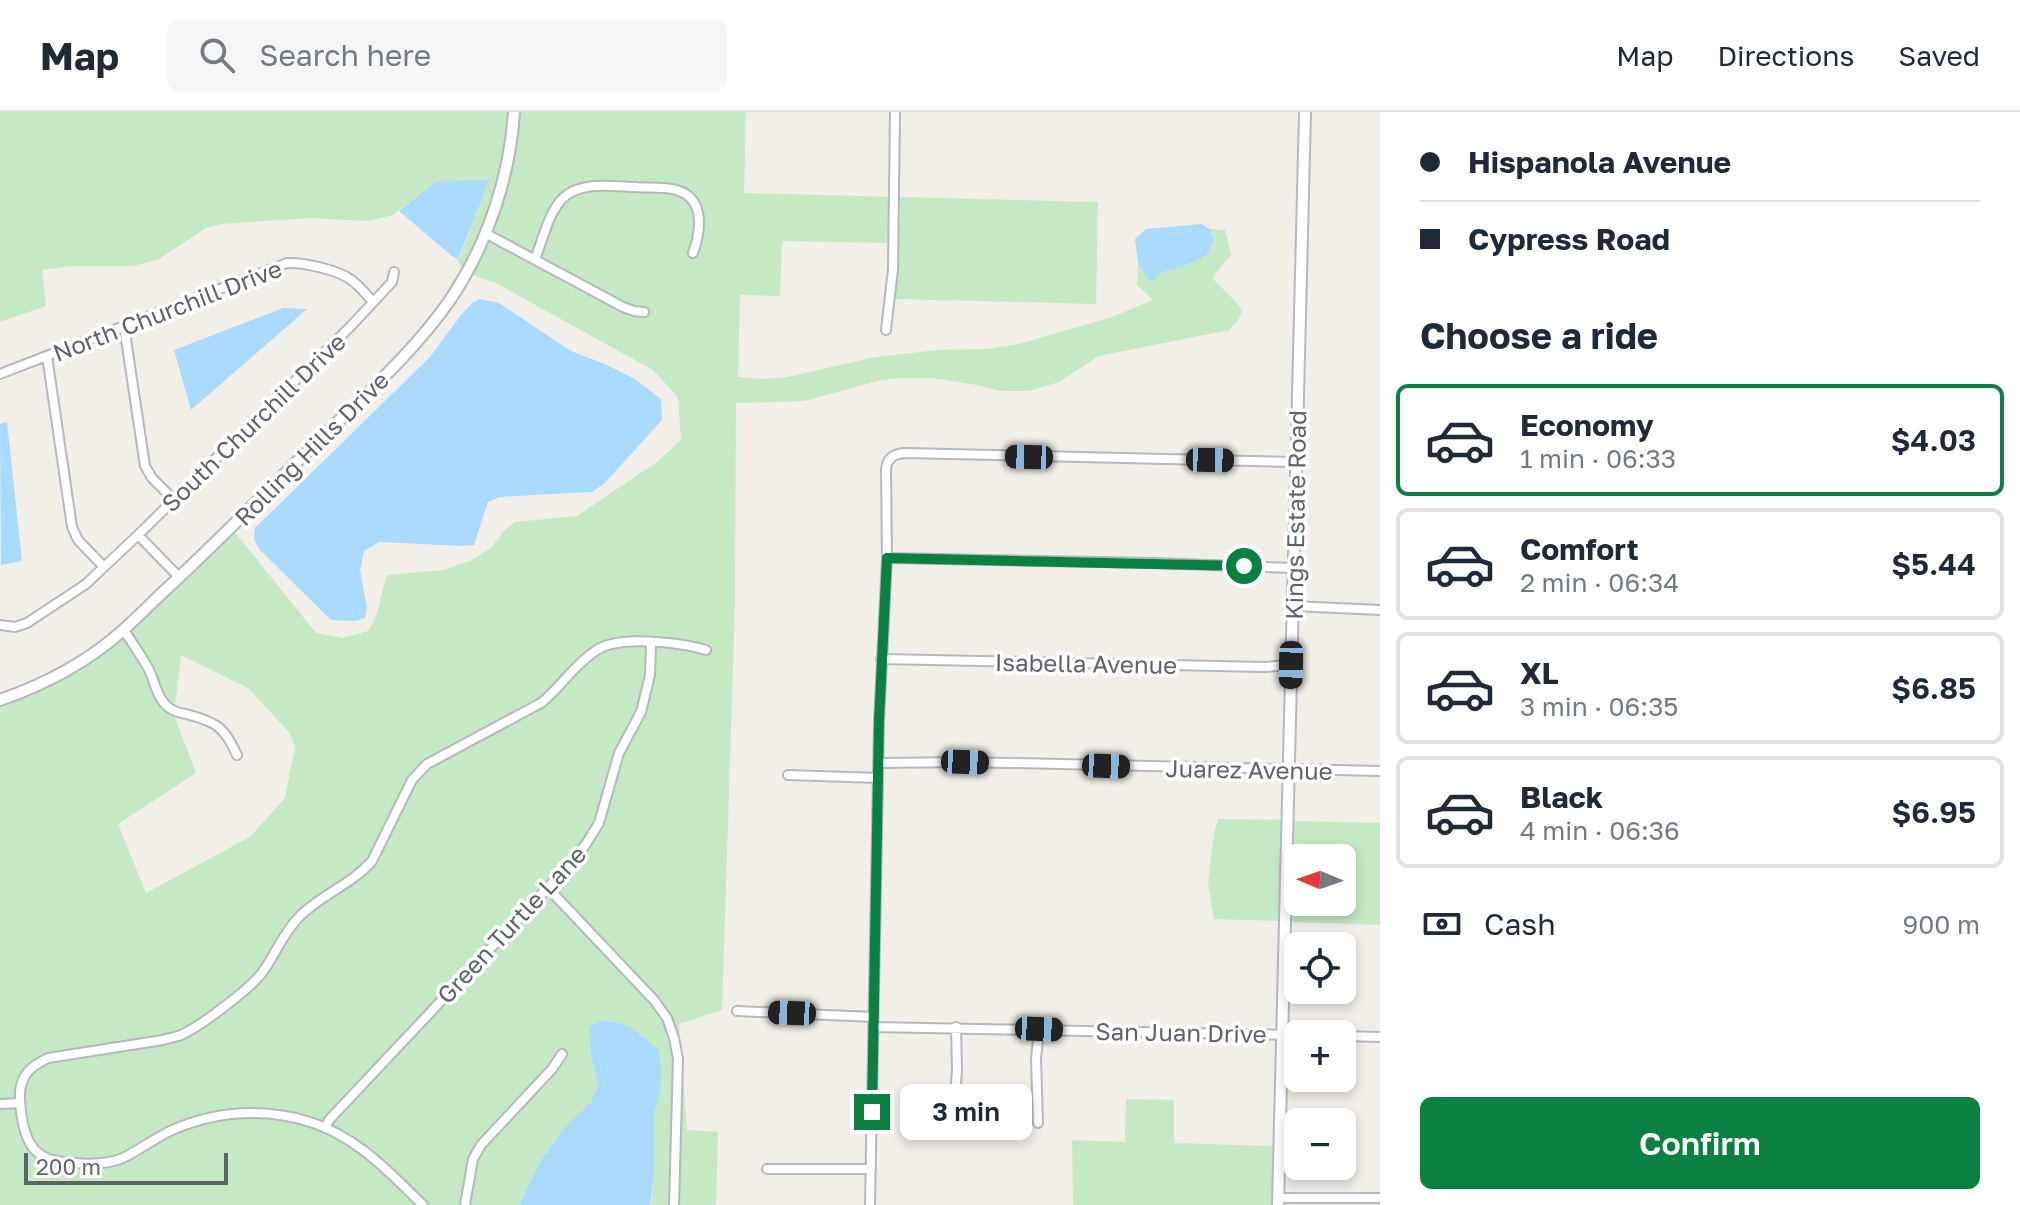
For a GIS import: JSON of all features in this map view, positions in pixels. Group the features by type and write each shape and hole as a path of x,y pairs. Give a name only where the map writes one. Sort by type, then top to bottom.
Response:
{"street":[{"name":"Rolling Hills Drive","path":"0,700 50,678 124,630 426,332 462,279 485,233 508,161 514,112"},
{"path":"886,330 893,269 895,112"},
{"name":"Kings Estate Road","path":"1278,1201 1305,112"},
{"path":"535,259 562,199 573,191 605,186 672,189 687,194 699,210 698,239 693,253"},
{"path":"485,233 623,307 644,312"},
{"name":"North Churchill Drive","path":"0,374 287,263 297,262 342,274 358,285 373,302"},
{"name":"South Churchill Drive","path":"104,567 373,302 392,282 394,272"},
{"path":"124,326 145,466 152,478 174,500"},
{"path":"0,625 15,627 27,623 86,584 104,567 78,540 72,527 47,356"},
{"path":"870,1205 878,763 887,558 886,469 891,457 904,453 1296,462"},
{"path":"138,535 179,577"},
{"path":"887,558 1294,568"},
{"path":"1293,606 1380,610"},
{"path":"124,630 150,670 160,697 168,707 220,726 230,737 237,755"},
{"path":"423,1205 361,1148 325,1128 275,1113 229,1113 208,1117 185,1124 115,1161 59,1162 42,1156 28,1141 19,1093 24,1077 35,1065 48,1058 163,1040 182,1034 242,992 263,972 287,931 300,916 364,871 372,861 412,780 427,764 541,703 592,653 609,644 625,642 689,645 706,650"},
{"name":"Green Turtle Lane","path":"325,1128 329,1120 586,844 599,823 619,753 641,712 650,675 651,643"},
{"name":"Isabella Avenue","path":"881,659 1291,665"},
{"name":"Juarez Avenue","path":"878,763 1380,771"},
{"path":"788,775 878,778"},
{"path":"547,887 667,1018 678,1059 674,1205"},
{"name":"San Juan Drive","path":"737,1011 956,1027 1282,1034"},
{"path":"953,1126 956,1027"},
{"path":"1038,1123 1036,1059 1039,1029"},
{"path":"1356,1036 1380,1037"},
{"path":"465,1205 473,1159 481,1145 552,1069 562,1054"},
{"path":"0,1104 20,1103"},
{"path":"767,1169 871,1169"},
{"path":"1278,1201 1380,1198"}],"green space":[{"path":"0,112 510,112 504,161 491,206 463,270 456,258 461,255 488,179 435,182 393,215 368,221 311,218 222,224 206,228 159,259 133,266 71,266 42,270 46,306 0,322"},
{"path":"518,112 746,112 744,193 1098,202 1096,304 892,299 893,243 782,241 780,296 740,295 738,377 787,377 876,357 1019,344 1112,317 1153,300 1137,285 1138,264 1150,281 1166,269 1177,268 1208,254 1214,239 1210,229 1225,230 1231,255 1213,279 1242,311 1229,330 1099,356 1059,382 1029,391 1001,391 933,378 900,378 881,380 804,401 736,403 735,604 722,1010 679,1024 687,1130 718,1132 716,1205 650,1205 654,1114 660,1092 591,1055 598,1085 591,1102 566,1126 541,1160 519,1205 0,1205 0,704 75,668 233,530 316,633 343,638 368,631 376,617 388,575 443,570 470,561 491,548 515,522 577,516 657,462 681,440 678,397 653,370 496,283 470,274 478,257","holes":["181,655 248,688 289,732 295,746 285,798 250,837 146,893 118,824 196,773 174,715"]},
{"path":"1218,819 1284,820 1281,921 1214,919 1208,883"},
{"path":"1291,821 1380,823 1380,925 1289,922 1289,916 1356,916 1356,844 1291,844"},
{"path":"1126,1099 1174,1100 1174,1143 1276,1146 1274,1205 1073,1205 1072,1140 1125,1142"}],"water":[{"path":"489,179 460,255 456,258 399,211 435,182"},
{"path":"1201,224 1210,229 1214,239 1208,254 1150,281 1138,264 1135,239 1146,229"},
{"path":"480,299 499,303 571,351 635,379 661,399 662,420 605,483 592,492 500,497 488,502 474,545 379,542 364,551 360,570 367,608 365,618 355,621 331,620 259,549 254,539 255,528 430,357 461,315"},
{"path":"283,308 307,309 191,410 174,350"},
{"path":"7,422 22,561 1,565 0,424"},
{"path":"600,1021 625,1025 659,1050 660,1092 654,1114 654,1172 650,1205 519,1205 541,1160 566,1126 591,1102 598,1085 591,1055 590,1027"}],"route":[{"path":"872,1112 879,721 887,558 1244,566"}]}
